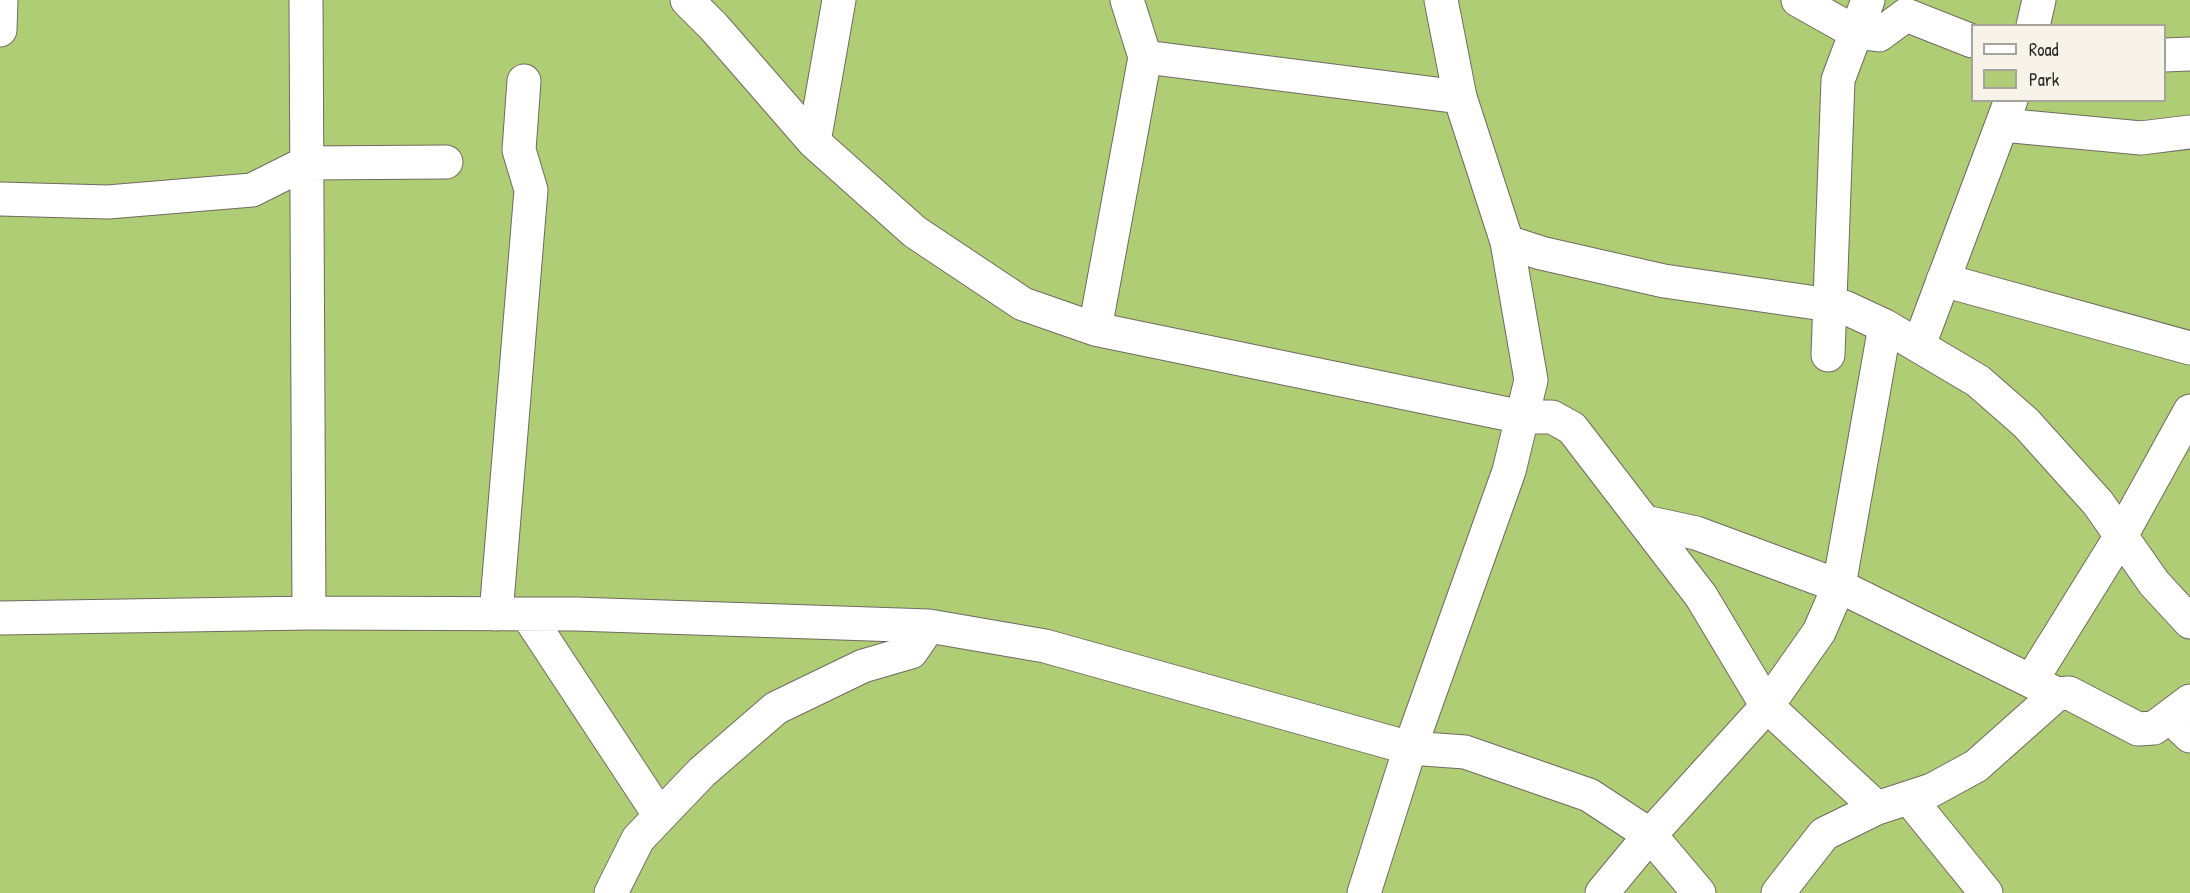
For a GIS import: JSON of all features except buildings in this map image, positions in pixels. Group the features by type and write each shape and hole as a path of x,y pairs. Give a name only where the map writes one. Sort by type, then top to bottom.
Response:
{"street":[{"path":"0,30 1,0"},
{"path":"306,0 309,614"},
{"path":"687,0 714,27 814,142 915,232 1023,304 1095,329 1522,417 1552,417 1572,428 1701,596 1767,706 1877,808"},
{"path":"814,142 839,0"},
{"path":"1095,329 1145,57 1127,0"},
{"path":"1364,893 1410,748 1509,471 1531,380 1507,242 1460,97 1442,0"},
{"path":"1798,0 1856,32 1879,35 1906,15 1971,41"},
{"path":"1828,355 1838,80 1868,0"},
{"path":"2033,24 2039,0"},
{"path":"2166,55 2190,54"},
{"path":"1145,57 1460,97"},
{"path":"524,81 519,150 531,190 511,614 660,816"},
{"path":"1919,345 2006,113 2141,138 2190,132"},
{"path":"0,199 108,202 252,190 306,163 446,162"},
{"path":"1507,242 1551,256 1664,281 1844,308 1885,326 1978,381 2026,423 2098,503 2154,583 2190,622"},
{"path":"1943,280 2190,348"},
{"path":"1602,893 1650,835 1767,706 1819,632 1839,586 1885,326"},
{"path":"1778,893 1824,834 1877,808 1932,790 1976,766 2044,687 2121,536 2190,411"},
{"path":"1645,522 1696,533 1839,586 2044,687 2069,693 2138,729 2154,728 2183,718"},
{"path":"0,618 511,614 928,626 1045,646 1410,748 1465,752 1588,795 1650,835 1699,893"},
{"path":"611,893 638,839 702,771 776,708 863,666 911,652 928,626"},
{"path":"1908,798 1986,893"}],"green space":[{"path":"0,0 2190,0 2190,893 0,893"}]}
